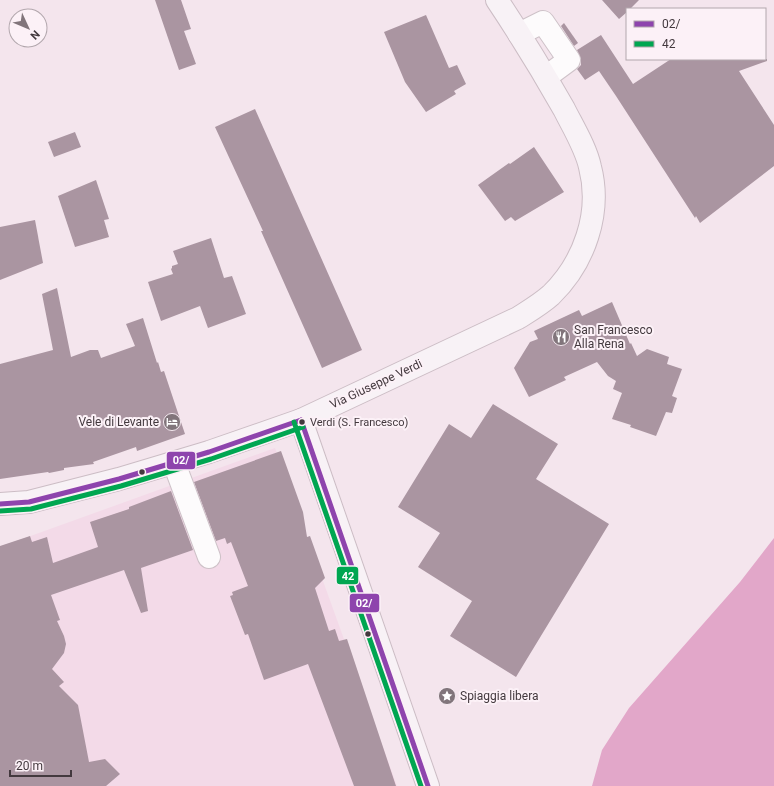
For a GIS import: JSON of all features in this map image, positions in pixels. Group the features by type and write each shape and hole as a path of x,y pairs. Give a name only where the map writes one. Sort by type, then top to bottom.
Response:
{"main road":[{"name":"Via Giuseppe Verdi","path":"0,504 29,502 119,479 174,463 301,420 518,318 550,296 574,267 583,250 588,234 594,200 590,166 576,132 546,77 497,0"},
{"path":"301,420 428,786"}],"lane":[{"path":"174,463 209,558"}],"shaded area":[{"path":"275,448 397,786 0,786 0,547"},
{"path":"774,538 774,786 592,786 602,750 629,708 740,582"}],"building":[{"path":"155,0 181,0 191,29 184,31 196,64 179,70"},
{"path":"602,0 639,0 631,8 626,8 626,13 619,19"},
{"path":"426,15 449,68 457,65 466,84 454,91 456,94 426,112 405,82 384,32"},
{"path":"564,23 578,43 574,46 561,26"},
{"path":"601,35 633,84 669,60 767,59 767,61 739,71 774,125 774,166 700,223 696,216 695,218 599,71 585,80 577,69 581,65 581,59 577,50"},
{"path":"255,109 362,350 322,368 261,231 263,231 215,127"},
{"path":"75,132 81,147 54,157 48,142"},
{"path":"534,147 564,192 515,221 511,217 505,221 478,185"},
{"path":"96,180 109,219 104,220 109,237 75,247 58,196"},
{"path":"35,220 43,263 0,280 0,227"},
{"path":"211,238 224,278 232,276 246,314 208,328 200,306 161,321 148,282 173,274 171,269 172,266 178,264 173,251"},
{"path":"57,288 71,357 90,350 98,350 101,358 135,346 126,324 143,318 157,363 158,362 161,372 164,371 185,434 137,451 136,447 93,462 94,464 64,468 64,470 49,473 0,479 0,364 53,350 42,294"},
{"path":"612,302 630,344 631,343 637,356 647,349 669,357 667,364 682,369 672,396 677,398 672,413 666,412 656,436 630,427 631,425 612,419 622,393 613,389 616,381 608,376 597,362 564,377 566,380 529,397 514,368 530,342 538,339 534,331 579,310 582,316"},
{"path":"493,404 558,444 536,479 609,524 516,677 450,636 472,601 418,567 440,533 398,507 449,424 471,438"},
{"path":"281,451 303,512 307,537 310,536 325,578 315,588 329,631 335,629 339,641 347,639 396,786 354,786 308,664 264,680 248,634 245,635 230,596 233,595 232,592 248,586 231,542 227,544 225,538 216,541 194,482"},
{"path":"171,491 193,550 141,568 148,611 141,613 124,570 51,595 60,620 57,621 66,644 64,653 52,669 64,682 59,686 78,705 89,762 105,759 120,774 106,786 0,786 0,546 30,536 32,542 47,537 53,563 98,547 90,522 129,509 129,507"}],"transit line":[{"name":"02/","path":"301,420 428,786"},
{"name":"02/","path":"0,504 29,502 119,479 209,452 301,420"},
{"name":"42","path":"294,422 421,786"},
{"name":"42","path":"0,511 31,509 121,486 211,459 303,427"}],"place":[{"name":"San Francesco Alla Rena","path":"561,337"},
{"name":"Vele di Levante","path":"172,422"},
{"name":"Verdi (S. Francesco)","path":"302,422"},
{"name":"Spiaggia libera","path":"447,696"}]}
